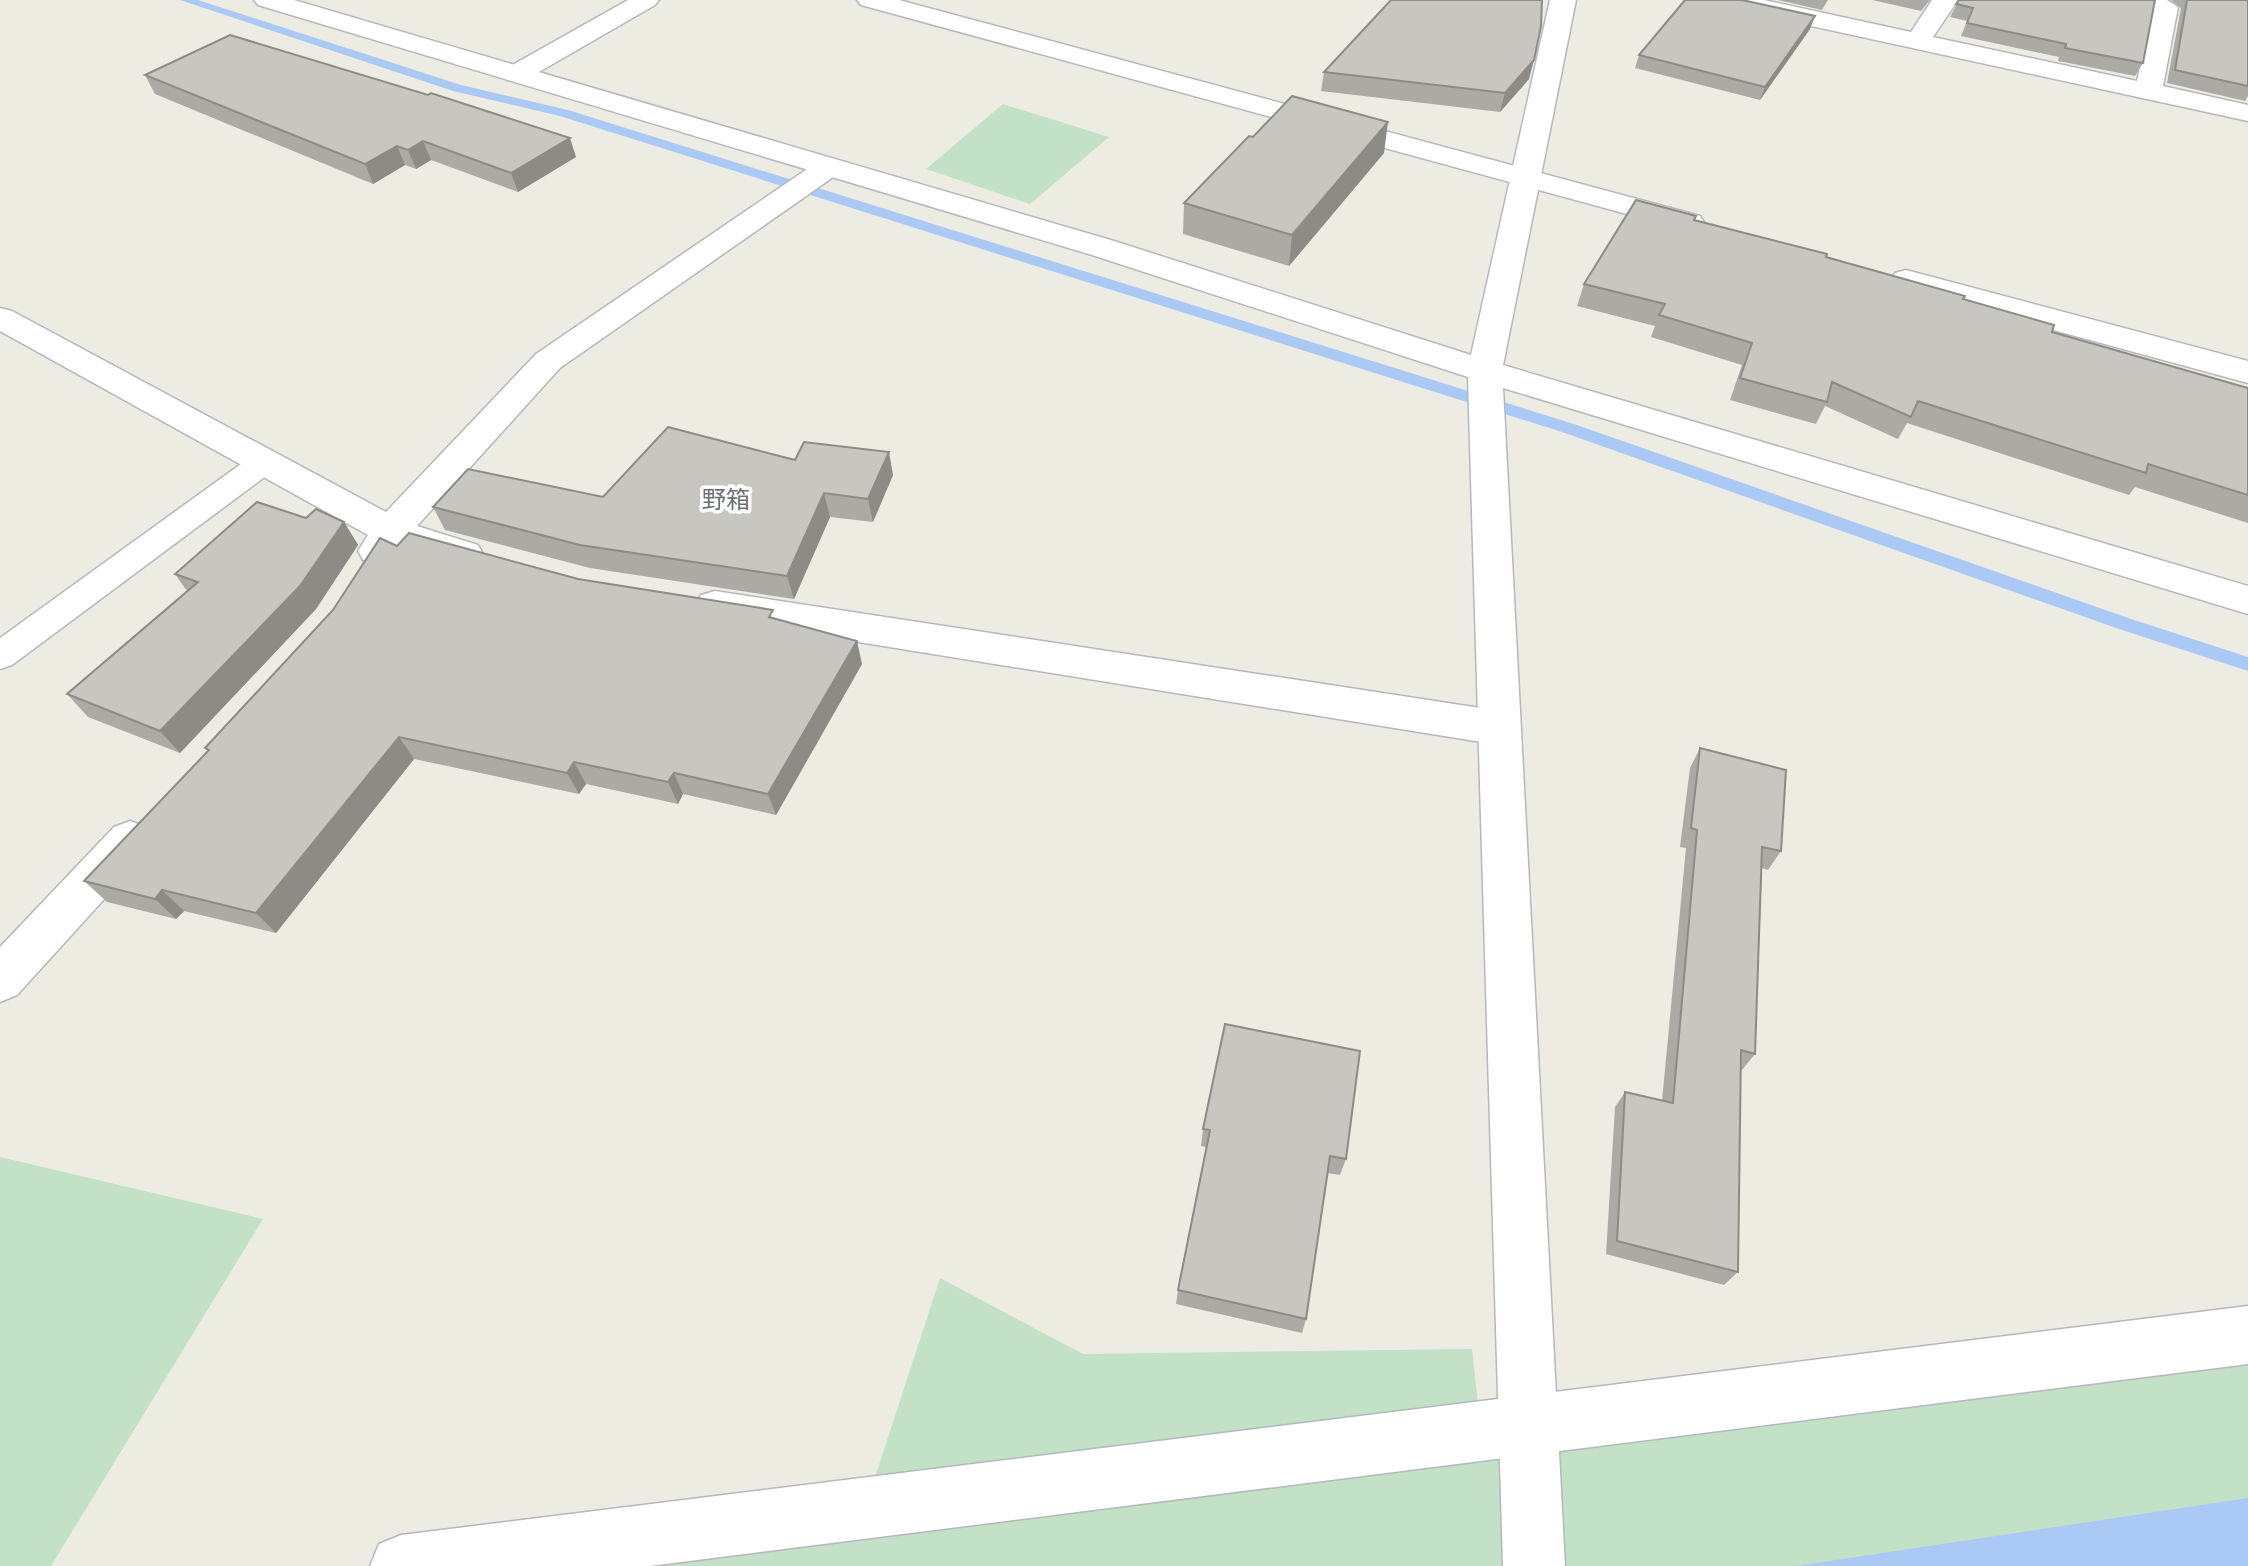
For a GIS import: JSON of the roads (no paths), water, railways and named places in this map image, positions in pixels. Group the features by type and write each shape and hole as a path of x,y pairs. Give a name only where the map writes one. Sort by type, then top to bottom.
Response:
{"street":[{"path":"267,0 1103,248 1485,371 2248,600"},
{"path":"516,74 646,0"},
{"path":"870,0 1710,228"},
{"path":"1534,1566 1485,371 1563,0"},
{"path":"1729,0 2248,113"},
{"path":"1917,42 1945,0"},
{"path":"2134,0 2165,7 2148,92"},
{"path":"357,582 390,531 548,361 829,167"},
{"path":"1879,273 2248,372"},
{"path":"0,318 390,531 503,563"},
{"path":"683,600 1500,728"},
{"path":"0,980 156,811"},
{"path":"401,1566 2248,1335"}],"lane":[{"path":"0,656 263,463"}],"water":[{"path":"2248,1498 2248,1566 1796,1566"}],"waterway":[{"path":"186,0 457,88 564,113 1568,428 2125,624 2248,664"}],"district":[{"name":"野箱","path":"726,499"}]}
